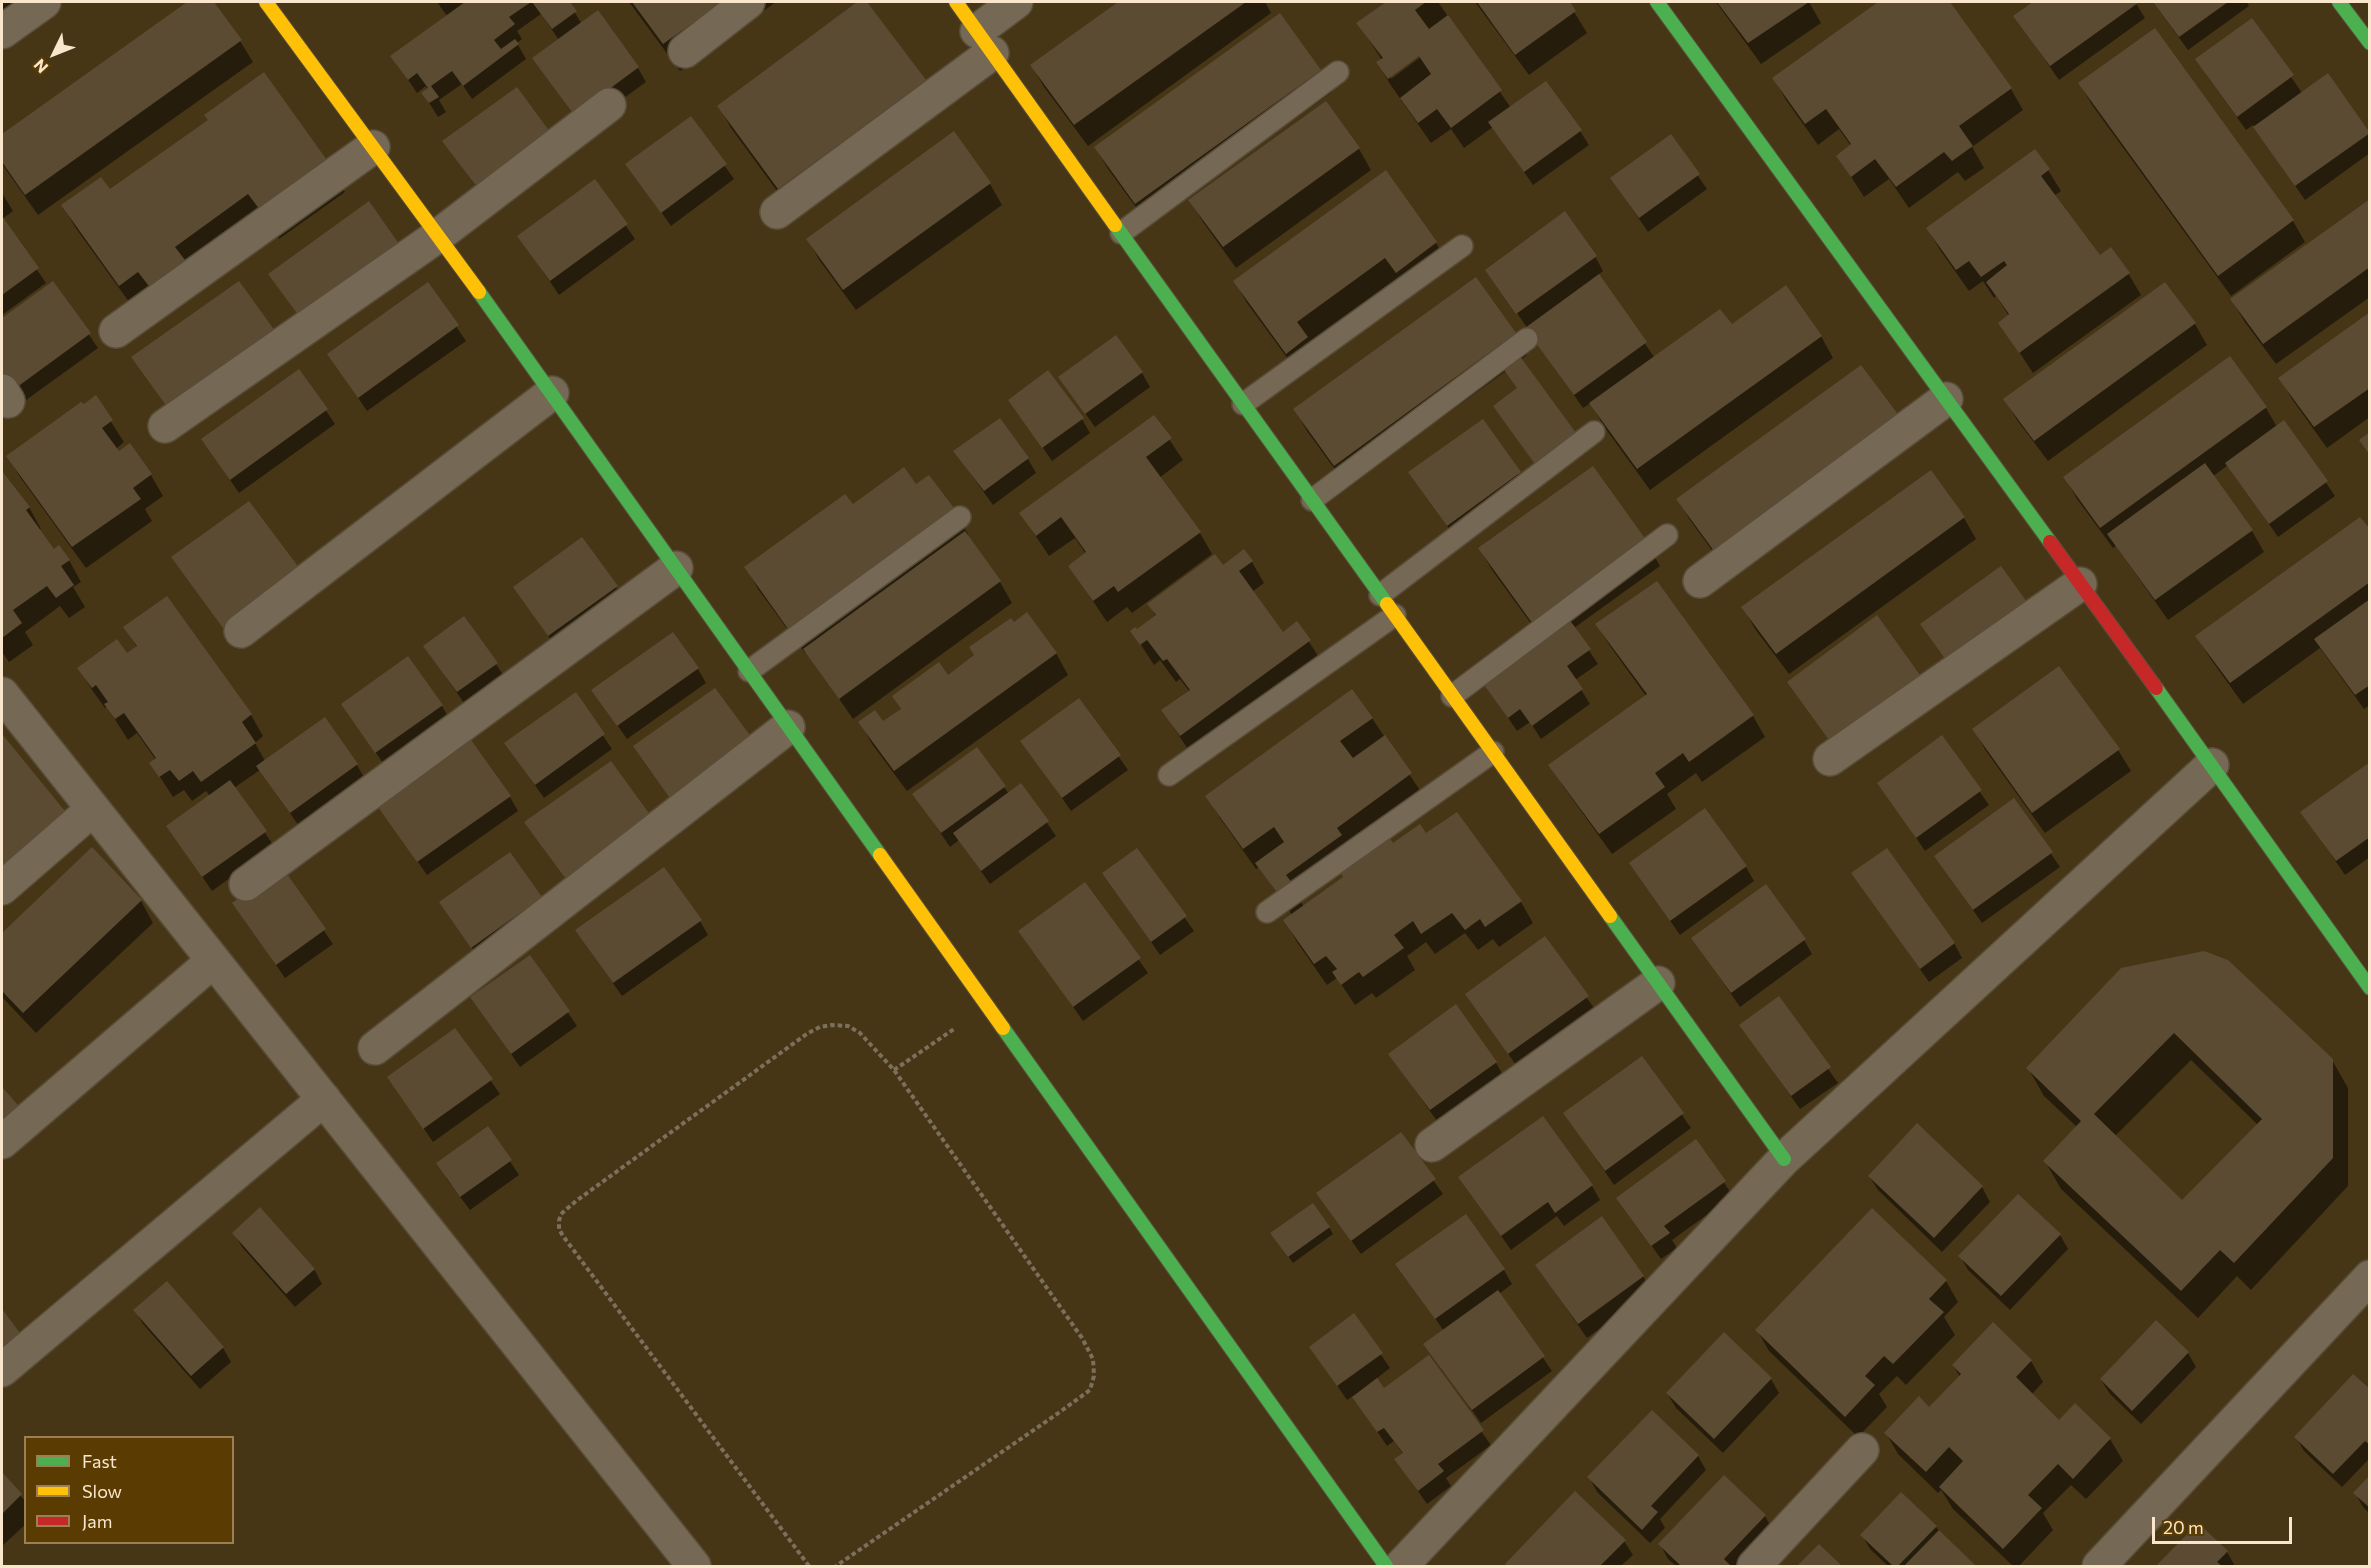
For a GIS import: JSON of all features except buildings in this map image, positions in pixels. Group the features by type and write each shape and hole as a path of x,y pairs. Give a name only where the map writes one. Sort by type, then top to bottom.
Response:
{"street":[{"path":"2,32 44,2"},
{"path":"266,2 440,235 1386,1566"},
{"path":"685,51 748,2"},
{"path":"956,2 1784,1159"},
{"path":"777,212 985,42 1016,2"},
{"path":"1657,2 2212,765 2370,988"},
{"path":"2339,2 2370,43"},
{"path":"165,426 440,235 609,105"},
{"path":"117,331 373,147"},
{"path":"241,631 552,393"},
{"path":"1700,581 1946,399"},
{"path":"246,884 676,568"},
{"path":"1830,759 2080,584"},
{"path":"2,694 694,1566"},
{"path":"375,1048 788,727"},
{"path":"1401,1566 1784,1159 2212,765"},
{"path":"2,888 92,810"},
{"path":"2,1142 213,961"},
{"path":"1432,1145 1658,983"},
{"path":"2,1370 324,1099"},
{"path":"2098,1566 2370,1278"},
{"path":"1754,1566 1862,1450"}],"lane":[{"path":"1121,233 1338,72"},
{"path":"1243,404 1461,246"},
{"path":"1312,500 1527,339"},
{"path":"1380,595 1594,432"},
{"path":"749,671 960,517"},
{"path":"1452,696 1667,535"},
{"path":"1169,775 1395,615"},
{"path":"1266,912 1493,752"}],"path":[{"path":"894,1070 987,1006"},
{"path":"809,1566 563,1236 559,1229 559,1221 561,1214 576,1201 808,1033 820,1027 848,1026 854,1029 894,1070 1082,1338 1094,1359 1094,1376 1089,1390 1057,1414 836,1566"}],"traffic: fast":[{"path":"1657,2 2050,542"},
{"path":"2339,2 2370,43"},
{"path":"1115,225 1387,604"},
{"path":"479,292 880,855"},
{"path":"2156,688 2370,988"},
{"path":"1610,916 1784,1159"},
{"path":"1003,1028 1386,1566"}],"traffic: slow":[{"path":"266,2 479,292"},
{"path":"956,2 1115,225"},
{"path":"1387,604 1610,916"},
{"path":"880,855 1003,1028"}],"traffic: jam":[{"path":"2050,542 2156,688"}]}
